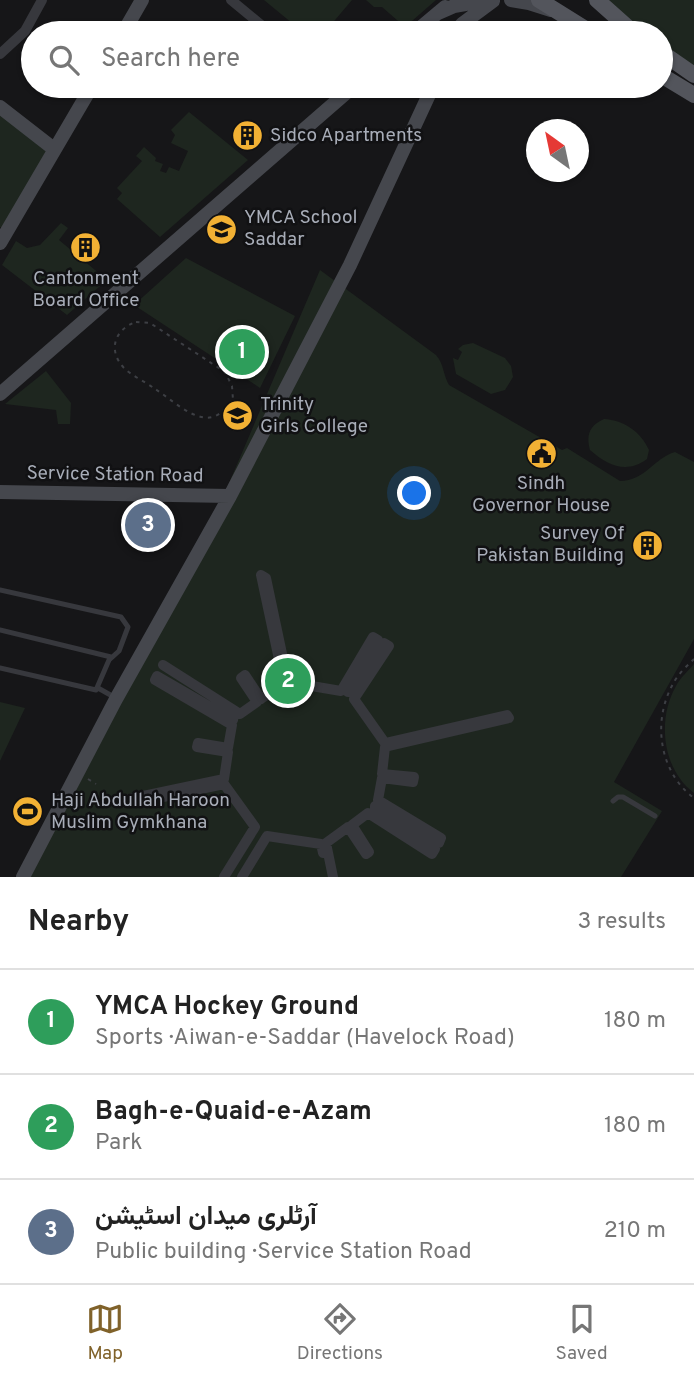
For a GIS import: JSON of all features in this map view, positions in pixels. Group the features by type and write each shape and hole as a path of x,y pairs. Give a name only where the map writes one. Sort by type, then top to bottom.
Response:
{"main road":[{"path":"129,21 142,0"},
{"path":"428,21 452,0"},
{"path":"438,13 472,1 488,0"},
{"path":"467,21 494,0"},
{"path":"511,0 538,6 564,17"},
{"path":"539,0 571,21"},
{"path":"463,21 472,1"},
{"path":"598,1 620,21"},
{"path":"673,60 694,75"},
{"path":"673,82 694,95"},
{"path":"0,243 85,98"},
{"path":"0,394 334,98"},
{"path":"23,877 116,699 230,496 350,265 427,98"},
{"path":"0,107 54,149"},
{"name":"Service Station Road","path":"0,492 230,496"}],"street":[{"path":"30,21 42,0"},
{"path":"231,0 256,21"},
{"path":"0,54 21,35"},
{"path":"226,877 255,827 224,784 135,803 129,799 223,779 228,752 197,747 198,743 229,748 232,725 155,680 158,676 231,720 234,715 161,670 163,665 240,714 257,702 241,678 245,675 261,699 284,683 261,575 266,578 288,682 341,691 373,637 378,640 347,688 348,692 353,692 384,643 389,646 354,699 385,743 507,715 509,718 385,747 382,774 414,778 413,782 382,778 378,800 441,838 439,843 380,806 375,806 375,812 435,849 432,854 368,813 352,825 369,852 366,854 348,827 326,843 331,877"},
{"path":"226,877 255,834 262,834 263,837 239,877"},
{"path":"239,877 267,836 321,844 331,877"}],"lane":[{"path":"0,590 121,617 128,627 119,651 111,657 97,688"},
{"path":"0,630 111,657"},
{"path":"0,668 97,688 116,699"},
{"path":"614,801 623,797 654,816"}],"path":[{"path":"136,322 150,323 225,372 232,386 233,400 225,410 211,418 194,415 124,368 116,355 114,346 118,334 127,325 136,322"},
{"path":"694,659 673,682 662,710 661,740 669,768 685,791 694,798"}],"shaded area":[{"path":"264,0 352,0 334,21 289,21"},
{"path":"366,0 436,0 412,21 398,21 382,7 374,7"},
{"path":"598,0 694,0 694,75 673,60 673,21 621,21"},
{"path":"0,107 54,149 11,232 0,227"},
{"path":"189,112 248,160 160,237 117,199 122,193 117,188 142,161 136,156 144,147 156,158 155,161 163,164 160,171 166,173 169,167 179,171 188,151 171,143 175,135 171,130"},
{"path":"61,223 68,228 59,240 107,280 67,315 2,265 16,241 27,248 40,245"},
{"path":"186,258 295,316 260,388 134,305"},
{"path":"320,270 436,355 449,385 562,450 567,448 620,481 636,477 675,452 694,462 694,639 614,782 662,811 621,877 23,877 203,544"},
{"path":"473,343 505,358 511,366 513,377 505,390 491,394 456,374 453,358 458,360 462,352 458,349"},
{"path":"46,371 71,403 70,424 58,424 56,410 5,404"},
{"path":"604,419 618,422 637,433 649,450 647,459 632,466 618,466 590,450 590,432"},
{"path":"694,664 694,793 675,771 669,757 665,728 670,699 678,683"},
{"path":"0,702 25,708 0,761"}],"place":[{"name":"Sidco Apartments","path":"247,136"},
{"name":"YMCA School Saddar","path":"221,229"},
{"name":"Cantonment Board Office","path":"86,248"},
{"name":"YMCA Hockey Ground","path":"242,352"},
{"name":"Trinity Girls College","path":"237,416"},
{"name":"Sindh Governor House","path":"541,453"},
{"name":"آرٹلری میدان اسٹیشن","path":"148,525"},
{"name":"Survey Of Pakistan Building","path":"647,545"},
{"name":"Bagh-e-Quaid-e-Azam","path":"288,681"},
{"name":"Haji Abdullah Haroon Muslim Gymkhana","path":"28,812"}]}
